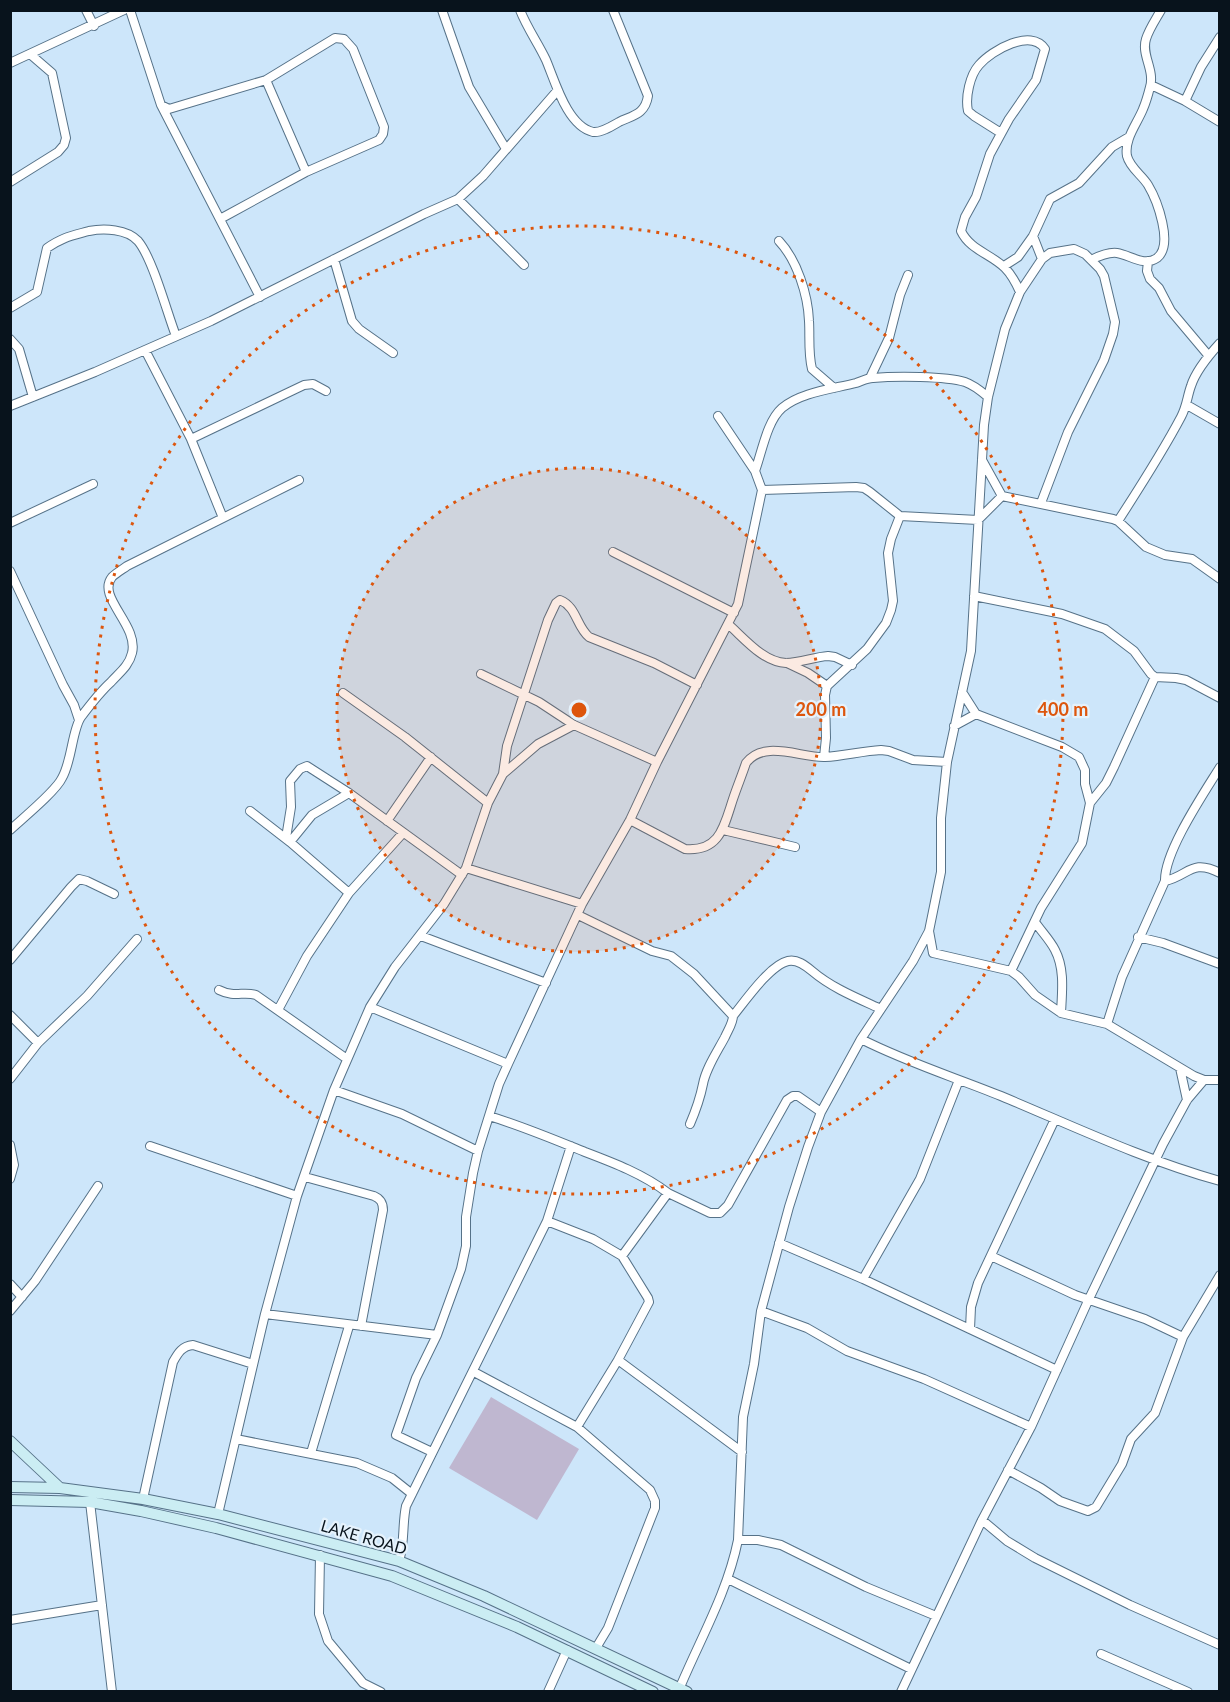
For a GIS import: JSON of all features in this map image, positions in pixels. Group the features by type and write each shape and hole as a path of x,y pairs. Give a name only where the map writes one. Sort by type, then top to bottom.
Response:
{"main road":[{"path":"10,1441 60,1488"},
{"name":"LAKE ROAD","path":"10,1487 60,1488 143,1499 218,1514 399,1561 484,1596 681,1690"},
{"name":"LAKE ROAD","path":"10,1500 90,1502 216,1528 392,1576 567,1650 653,1692"}],"street":[{"path":"86,10 94,26"},
{"path":"10,63 94,26 124,10"},
{"path":"130,10 161,105 260,297"},
{"path":"442,10 469,87 506,148"},
{"path":"520,10 546,60 556,91 579,124 593,132 606,129 639,112 645,107 648,96 613,10"},
{"path":"1091,260 1117,253 1148,261 1158,257 1162,252 1164,236 1160,213 1149,187 1130,163 1127,150 1129,137 1143,110 1151,85 1152,73 1146,54 1145,40 1161,10"},
{"path":"1185,101 1201,67 1220,37"},
{"path":"161,105 169,109 182,106 266,80 335,38 344,39 353,49 384,127 379,140 306,172 220,219"},
{"path":"1001,133 968,111 967,97 970,81 979,64 991,55 1022,40 1032,40 1046,49 1039,74 990,154 976,197 965,217 962,231 970,244 1004,266 1020,292"},
{"path":"10,182 58,152 66,138 52,73 30,54"},
{"path":"266,80 306,172"},
{"path":"1151,85 1185,101 1220,122"},
{"path":"10,406 176,336 458,199 483,176 556,91"},
{"path":"1004,266 1018,257 1033,236 1050,199 1079,183 1112,147 1129,137"},
{"path":"458,199 524,265"},
{"path":"10,308 37,292 47,248 62,238 98,229 114,230 137,240 148,259 176,336"},
{"path":"1033,236 1042,259"},
{"path":"779,241 788,252 805,289 808,301 812,369 834,388"},
{"path":"681,1690 728,1579 738,1540 743,1417 761,1311 801,1167 821,1112 861,1039 913,962 929,931 941,872 941,818 947,762 971,651 988,397 1005,329 1020,292 1042,259 1050,253 1074,249 1085,254 1104,276 1114,322 1113,334 1104,360 1068,432 1041,503"},
{"path":"334,260 352,321 359,329 393,353"},
{"path":"1148,261 1147,271 1150,279 1159,288 1171,311 1208,355"},
{"path":"870,378 889,338 900,295 908,275"},
{"path":"10,339 19,349 33,397"},
{"path":"1118,521 1153,467 1187,405 1191,383 1208,355 1220,343"},
{"path":"145,350 191,439 223,518"},
{"path":"754,471 767,433 781,409 802,398 870,378 947,378 975,386 988,397"},
{"path":"191,439 304,385 313,384 326,391"},
{"path":"1187,405 1220,424"},
{"path":"432,1452 396,1435 416,1378 437,1335 461,1269 466,1246 472,1173 489,1116 508,1064 582,904 630,820 657,762 734,613 742,590 762,490 754,471 718,416"},
{"path":"982,460 1002,496"},
{"path":"10,830 61,781 69,764 79,720 122,672 132,654 134,638 111,600 109,588 111,578 127,566 299,480"},
{"path":"10,523 93,484"},
{"path":"762,490 864,488 900,516 978,520 1002,496"},
{"path":"1002,496 1118,521 1146,547 1165,555 1192,559 1220,579"},
{"path":"824,757 827,686 867,649 886,623 891,610 888,553 900,516"},
{"path":"613,552 734,613"},
{"path":"10,571 63,685 75,705 79,720"},
{"path":"974,596 1062,614 1105,629 1134,651 1155,677 1186,680 1220,698"},
{"path":"218,1514 265,1314 297,1196 334,1090 370,1007 464,871 488,803 503,774 507,747 548,620 556,603 560,600 571,606 583,631 589,637 654,663 697,685"},
{"path":"728,624 759,652 808,673 827,686"},
{"path":"786,663 828,656 852,665"},
{"path":"481,674 524,694 574,725 657,762"},
{"path":"1090,803 1106,783 1155,677"},
{"path":"962,692 976,714 1062,747 1079,757 1085,770 1085,784 1090,803 1082,843 1058,880 1011,972"},
{"path":"343,693 431,757 488,803"},
{"path":"954,726 976,714"},
{"path":"503,774 538,744 574,725"},
{"path":"630,820 685,849 703,848 715,841 723,830 746,763 752,755 764,752 788,752 824,757 880,750 914,760 947,762"},
{"path":"387,820 431,757"},
{"path":"288,840 291,807 290,781 304,765 349,793 403,833 464,871 582,904"},
{"path":"1107,1024 1138,937 1165,881 1165,868 1176,844 1220,767"},
{"path":"288,840 312,815 349,793"},
{"path":"250,811 350,893"},
{"path":"723,830 795,847"},
{"path":"278,1010 307,956 350,893 403,833"},
{"path":"1165,881 1192,867 1199,866 1220,873"},
{"path":"10,960 79,879 114,894"},
{"path":"578,915 652,951 671,956 694,974 733,1016 734,1020 712,1061 690,1124"},
{"path":"1035,922 1055,949 1059,961 1062,972 1061,1013"},
{"path":"929,931 933,953"},
{"path":"421,936 546,983"},
{"path":"1138,937 1163,943 1220,964"},
{"path":"10,1079 38,1043 87,996 137,939"},
{"path":"913,962 933,953 1011,972 1019,977 1035,995 1061,1013 1107,1024 1204,1080 1220,1080"},
{"path":"733,1016 773,970 790,960 798,961 832,985 881,1009"},
{"path":"219,990 233,995 251,993 347,1059"},
{"path":"370,1007 508,1064"},
{"path":"10,1015 38,1043"},
{"path":"861,1039 902,1058 1156,1161 1220,1181"},
{"path":"1180,1068 1187,1100"},
{"path":"862,1279 920,1179 959,1080"},
{"path":"901,1692 982,1520 1031,1428 1088,1301 1156,1161 1187,1100 1204,1080"},
{"path":"334,1090 402,1114 478,1151"},
{"path":"489,1116 531,1129 652,1181 668,1193 711,1214 720,1214 728,1205 787,1100 798,1096 821,1112"},
{"path":"970,1329 971,1307 991,1256 1055,1119"},
{"path":"10,1145 14,1165 10,1179"},
{"path":"150,1146 297,1196"},
{"path":"399,1561 404,1539 403,1523 406,1506 547,1221 571,1146"},
{"path":"305,1177 374,1196 379,1198 383,1204 362,1326"},
{"path":"10,1311 98,1186"},
{"path":"622,1256 668,1193"},
{"path":"547,1221 593,1239 622,1256 649,1302 618,1360 576,1427"},
{"path":"779,1243 1057,1370"},
{"path":"991,1256 1088,1301 1145,1319 1183,1337"},
{"path":"1008,1470 1060,1501 1088,1511 1096,1507 1122,1464 1131,1439 1155,1413 1183,1337 1220,1275"},
{"path":"10,1284 22,1297"},
{"path":"761,1311 807,1328 848,1351 924,1379 1031,1428"},
{"path":"265,1314 437,1335"},
{"path":"311,1453 349,1326"},
{"path":"143,1499 172,1362 180,1350 187,1345 193,1345 253,1364"},
{"path":"618,1360 742,1452"},
{"path":"474,1372 576,1427 651,1490 655,1508 608,1628 596,1648"},
{"path":"236,1439 357,1463 380,1471 412,1494"},
{"path":"90,1502 112,1692"},
{"path":"982,1520 1007,1541 1035,1558 1130,1605 1220,1645"},
{"path":"738,1540 758,1540 781,1545 866,1587 936,1616"},
{"path":"320,1555 319,1614 328,1641 366,1688 381,1692"},
{"path":"728,1579 911,1669"},
{"path":"10,1620 102,1605"},
{"path":"548,1692 567,1650"},
{"path":"1101,1654 1188,1692"}],"shaded area":[{"path":"491,1397 579,1449 537,1520 449,1468"}]}
